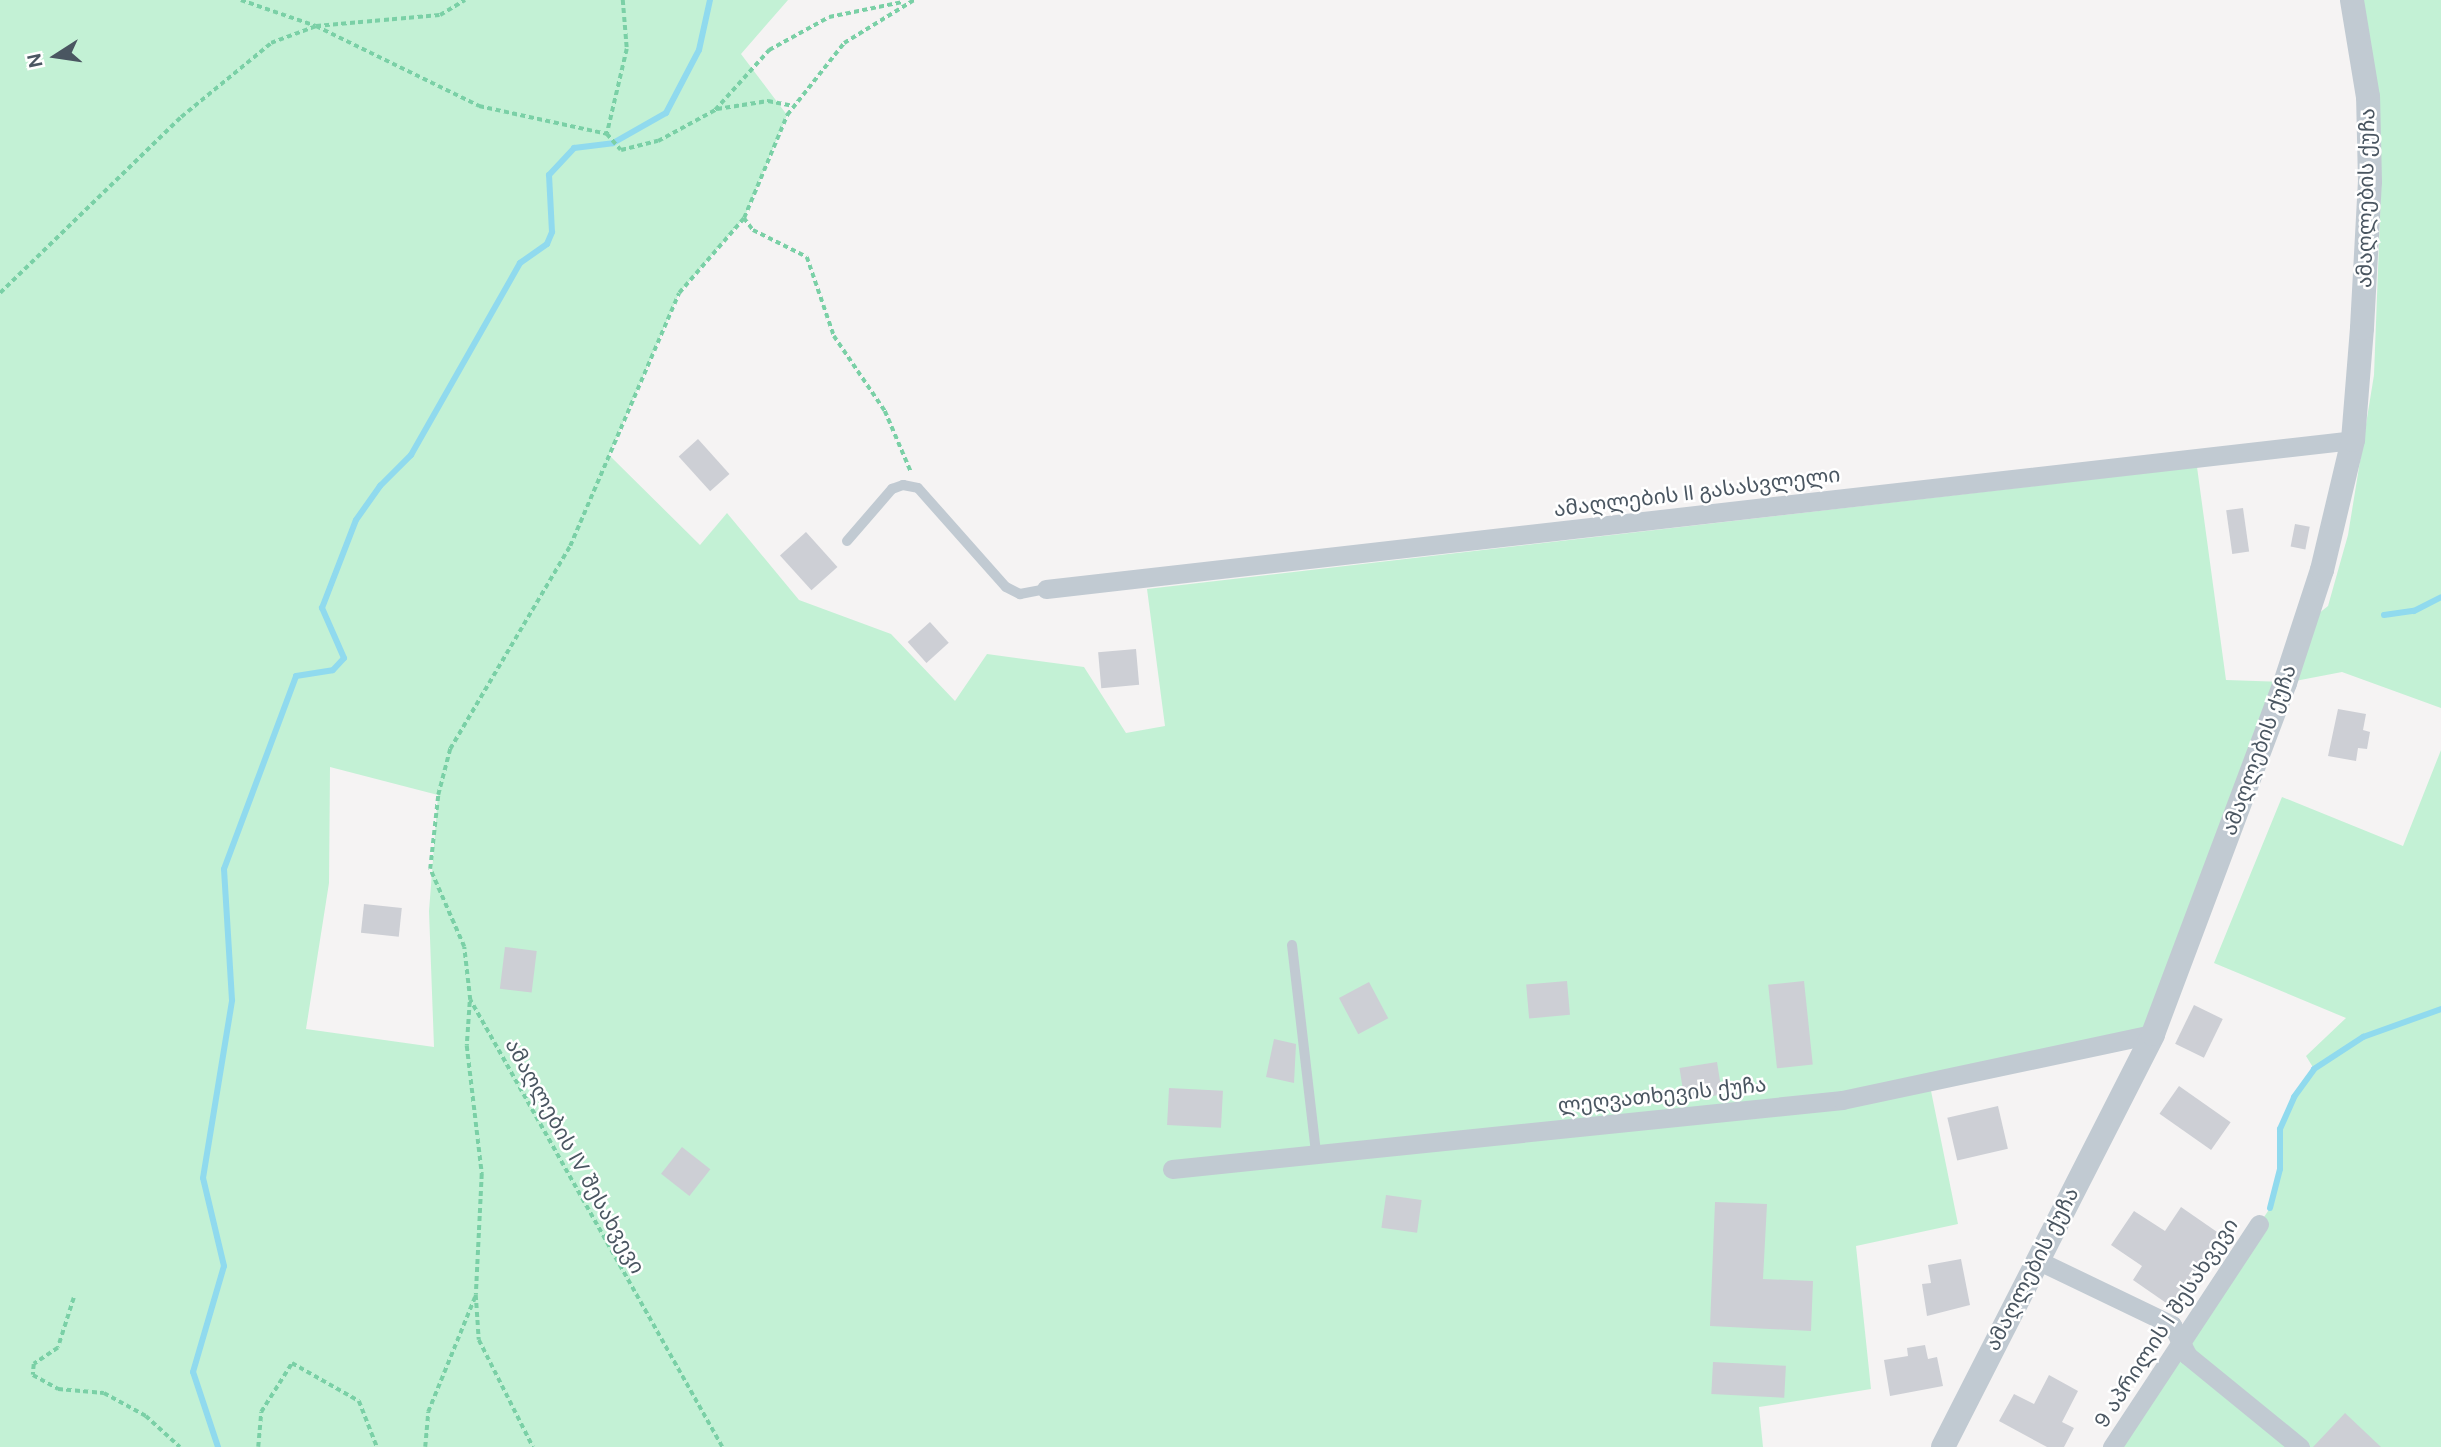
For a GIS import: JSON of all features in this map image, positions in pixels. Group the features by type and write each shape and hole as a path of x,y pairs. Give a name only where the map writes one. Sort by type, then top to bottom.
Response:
{"street":[{"name":"ამაღლების ქუჩა","path":"1942,1447 2152,1034 2285,682 2322,570 2353,440 2370,182 2368,97 2352,0"},
{"name":"ამაღლების II გასასვლელი","path":"1046,589 2353,440"},
{"name":"ლეღვათხევის ქუჩა","path":"1171,1169 1842,1100 2152,1034"},
{"name":"9 აპრილის I შესახვევი","path":"2112,1447 2259,1224"},
{"path":"2037,1260 2172,1325 2187,1354 2300,1447"}],"lane":[{"path":"847,541 892,489 903,485 918,488 1006,587 1020,594 1046,589"},
{"path":"1292,945 1316,1154"}],"path":[{"path":"242,0 316,26 479,106 607,134 621,150 658,141 715,110 768,101 794,106"},
{"path":"0,293 181,117 271,43 316,26 440,15 465,0"},
{"path":"607,134 627,49 623,0"},
{"path":"715,110 769,50 829,17 914,0"},
{"path":"905,2 844,43 794,106 744,218 753,230 807,257 834,336 885,411 918,488"},
{"name":"ამაღლების IV შესახვევი","path":"722,1447 470,1000 464,947 430,869 438,795 450,749 570,546 679,293 744,218"},
{"path":"470,1000 467,1046 482,1174 476,1295 479,1340 533,1447"},
{"path":"425,1447 428,1412 476,1295"},
{"path":"75,1298 58,1348 34,1364 33,1375 58,1389 104,1393 146,1416 180,1447"},
{"path":"258,1447 261,1412 292,1363 359,1401 377,1447"}],"green space":[{"path":"0,0 788,0 741,54 787,115 744,218 679,293 609,455 700,545 727,513 799,600 891,634 955,701 987,654 1084,667 1126,733 1165,726 1147,589 2197,467 2226,680 2285,682 2303,626 2328,606 2348,535 2374,375 2381,191 2362,0 2441,0 2441,708 2342,672 2285,683 2153,1034 1929,1081 1958,1224 1856,1246 1871,1389 1759,1407 1763,1447 0,1447","holes":["330,767 438,795 429,911 434,1047 306,1029 329,883"]},
{"path":"2441,750 2441,1447 2112,1447 2270,1208 2280,1169 2280,1129 2294,1097 2314,1069 2306,1056 2346,1018 2214,963 2282,797 2403,846"}],"building":[{"path":"698,439 729,474 710,491 679,456"},
{"path":"2243,508 2249,552 2232,554 2226,510"},
{"path":"2295,524 2310,527 2305,549 2291,547"},
{"path":"806,532 837,567 811,590 780,555"},
{"path":"930,622 949,643 926,663 908,642"},
{"path":"1136,649 1139,685 1101,688 1098,652"},
{"path":"2338,709 2366,714 2363,730 2370,732 2367,749 2358,748 2356,761 2328,756"},
{"path":"364,904 402,908 399,937 361,933"},
{"path":"505,947 537,951 532,993 500,989"},
{"path":"1567,981 1570,1015 1529,1018 1526,985"},
{"path":"1804,981 1813,1065 1777,1068 1768,985"},
{"path":"1369,982 1388,1018 1358,1034 1339,998"},
{"path":"2194,1005 2223,1019 2204,1058 2175,1044"},
{"path":"1274,1039 1296,1044 1294,1083 1266,1077"},
{"path":"1717,1062 1722,1095 1685,1101 1679,1068"},
{"path":"2179,1086 2231,1122 2211,1150 2159,1114"},
{"path":"1169,1088 1223,1091 1221,1128 1167,1125"},
{"path":"1998,1106 2008,1149 1957,1161 1947,1118"},
{"path":"682,1147 710,1169 689,1196 661,1174"},
{"path":"1386,1195 1422,1200 1417,1233 1381,1228"},
{"path":"1715,1202 1767,1204 1763,1279 1813,1281 1811,1331 1710,1326"},
{"path":"2181,1207 2220,1234 2172,1307 2133,1280 2142,1266 2111,1245 2134,1211 2165,1231"},
{"path":"1961,1259 1970,1305 1927,1316 1922,1284 1931,1283 1928,1265"},
{"path":"1925,1345 1928,1359 1937,1357 1943,1386 1890,1396 1884,1360 1908,1356 1907,1348"},
{"path":"1713,1362 1786,1366 1784,1398 1711,1394"},
{"path":"2049,1375 2078,1391 2062,1422 2074,1428 2064,1447 2047,1447 1999,1421 2014,1394 2034,1404"},
{"path":"2345,1413 2381,1447 2313,1447"}],"waterway":[{"path":"218,1447 193,1372 224,1266 203,1178 232,1000 224,869 296,676 333,670 344,658 322,608 356,520 380,486 411,455 520,263 547,244 552,232 549,175 574,148 613,143 666,113 699,50 710,0"},
{"path":"2384,615 2414,611 2441,597"},
{"path":"2270,1208 2280,1169 2280,1129 2294,1097 2314,1069 2363,1037 2441,1009"}]}
